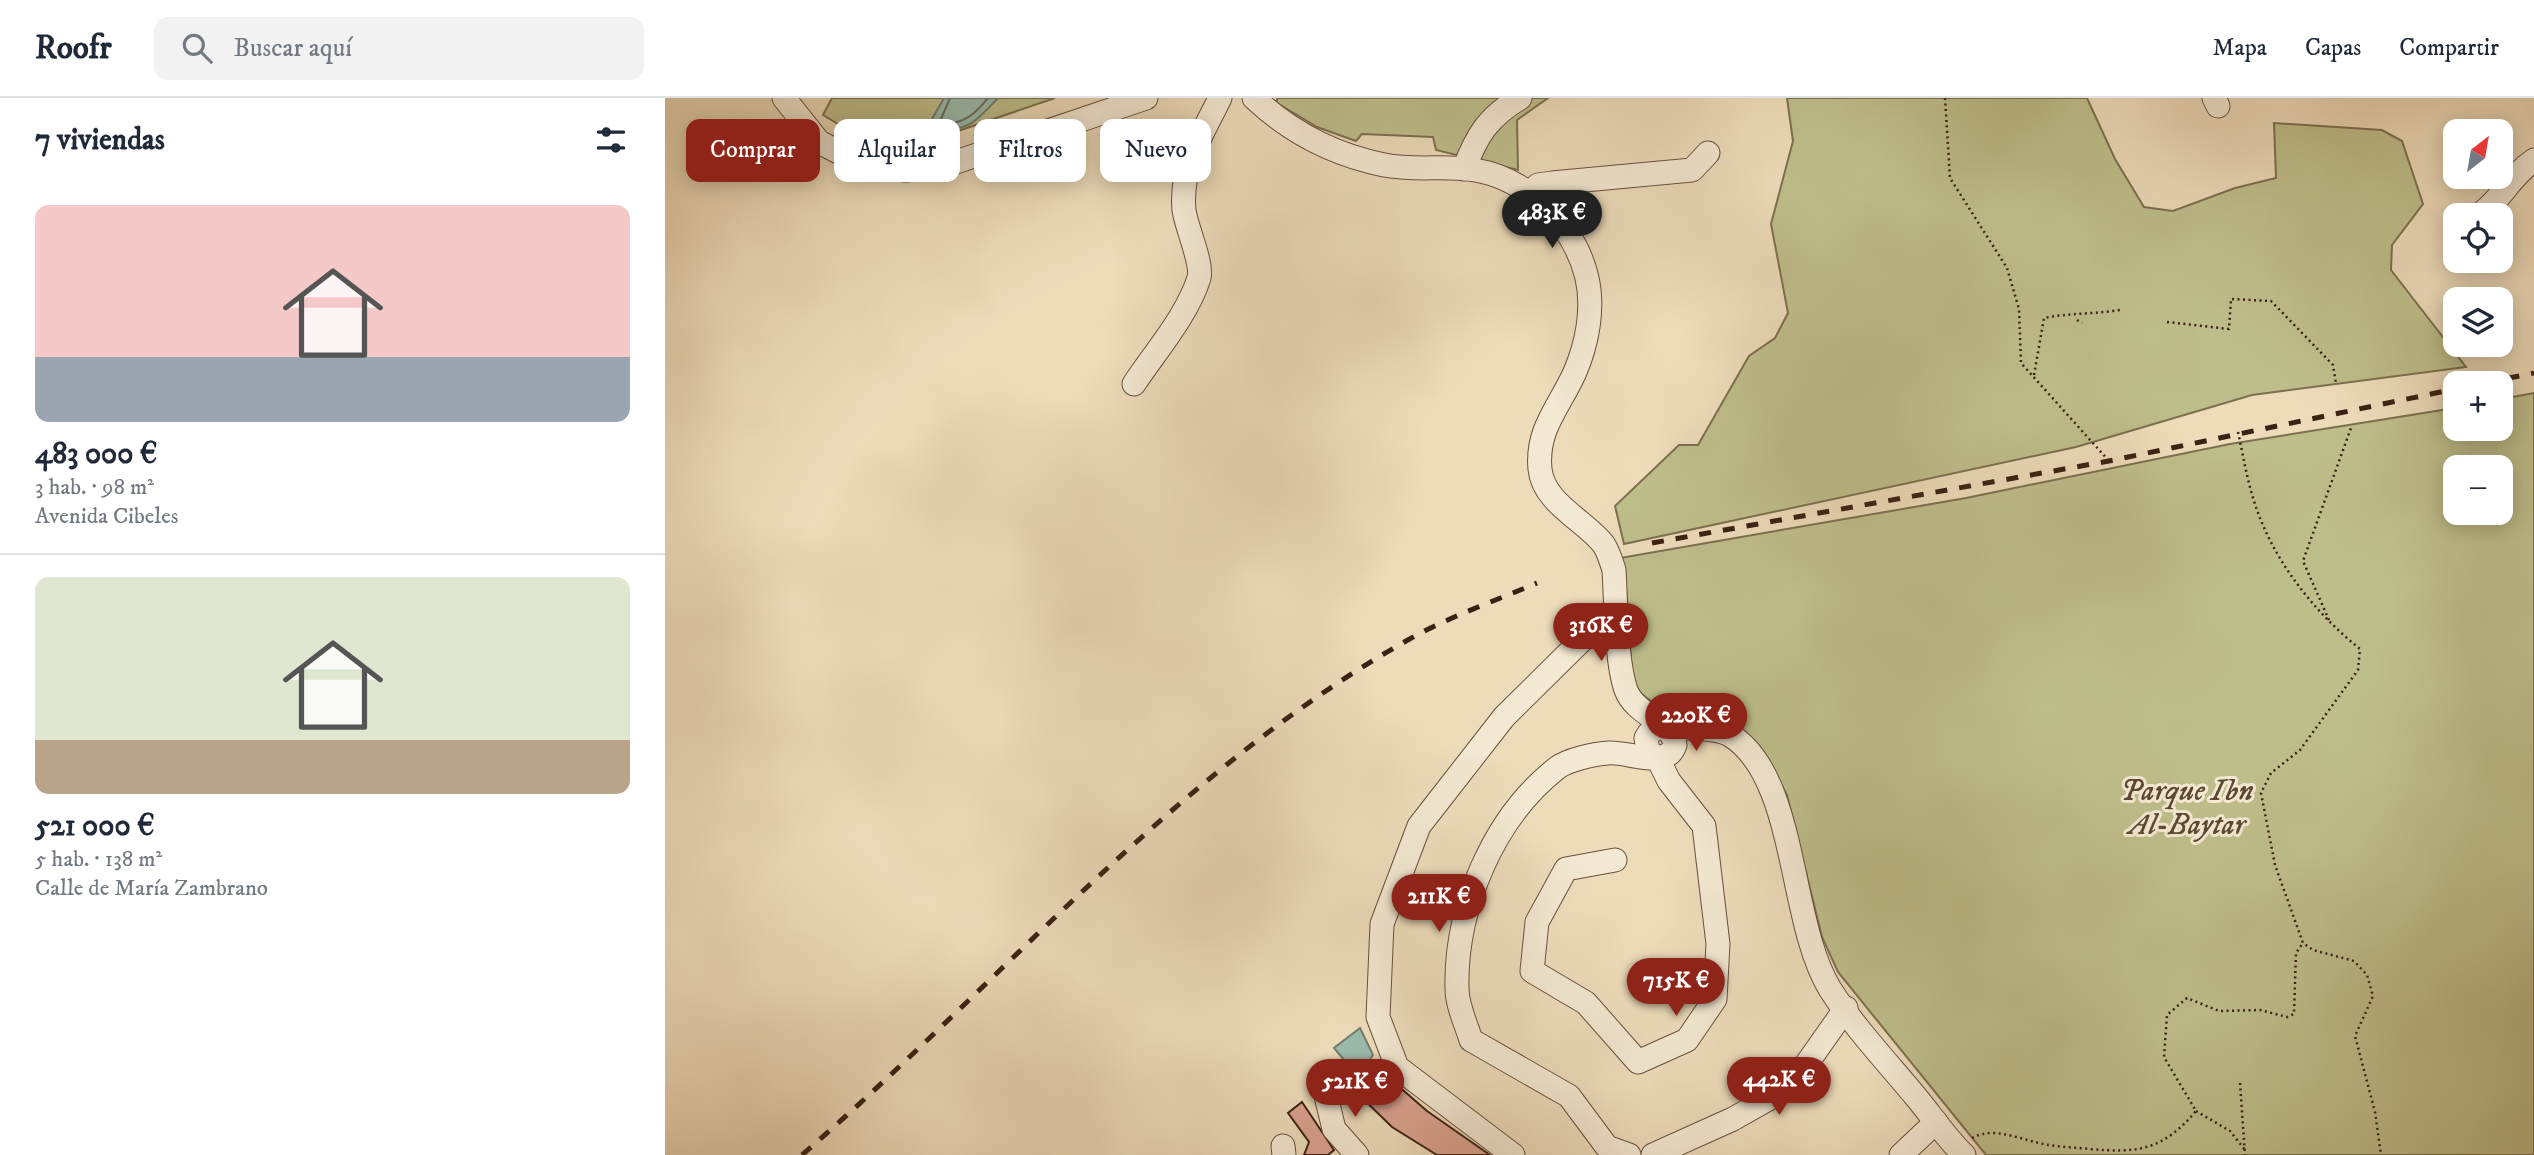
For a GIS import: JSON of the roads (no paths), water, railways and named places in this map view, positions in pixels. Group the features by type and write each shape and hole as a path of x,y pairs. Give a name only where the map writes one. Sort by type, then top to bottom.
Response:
{"street":[{"path":"783,98 819,142 866,166 906,170 944,166 1146,98"},
{"path":"1134,384 1187,303 1200,275 1184,210 1184,179 1193,150 1219,98 1231,102 1254,98 1289,127 1319,145 1385,165 1464,169 1506,179 1530,193 1572,240 1587,279 1589,327 1575,372 1551,411 1540,440 1540,473 1554,499 1602,543 1608,553 1613,570 1626,691 1642,713 1674,735 1675,745 1671,754 1657,757 1608,752 1559,766 1525,800 1482,862 1462,923 1457,991 1471,1040 1569,1096 1607,1147 1629,1155"},
{"path":"1464,169 1476,136 1500,110 1520,98"},
{"path":"1530,193 1538,185 1552,183 1692,170 1707,153"},
{"path":"2494,203 2516,172 2534,160"},
{"path":"1513,1155 1397,1067 1378,1017 1382,924 1419,827 1504,717 1597,625 1617,619"},
{"path":"1666,728 1713,729 1730,735 1752,754 1782,816 1787,849 1813,953 1830,989 1961,1153"},
{"path":"1615,860 1566,869 1537,922 1532,971 1586,1003 1638,1062 1687,1040 1715,999 1716,985 1718,944 1704,826 1669,781 1657,757"},
{"path":"1653,1155 1733,1119 1791,1086 1846,1008"},
{"path":"1326,1096 1334,1129 1357,1155"},
{"path":"1901,1155 1936,1122"}],"water":[{"path":"944,98 998,98 966,126 960,128 960,119 932,119"},
{"path":"1360,1028 1373,1055 1358,1077 1334,1048"}],"railway":[{"path":"2513,377 2534,373"},
{"path":"1652,543 2109,461 2443,391"},
{"path":"802,1155 877,1088 1096,879 1248,748 1329,689 1415,636 1460,614 1537,583"}],"park label":[{"name":"Parque Ibn Al-Baytar","path":"2187,807"}]}
